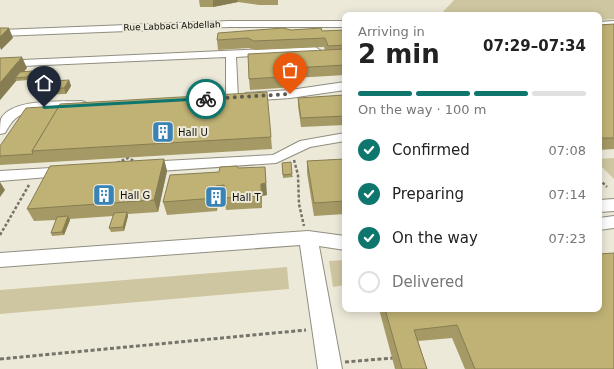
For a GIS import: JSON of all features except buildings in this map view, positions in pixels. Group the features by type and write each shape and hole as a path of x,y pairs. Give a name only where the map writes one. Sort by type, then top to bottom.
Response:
{"street":[{"name":"Rue Labbaci Abdellah","path":"0,32 230,20 342,23"},
{"path":"602,24 614,23"},
{"path":"0,64 315,50"},
{"path":"231,54 232,98"},
{"path":"216,98 290,94 342,86"},
{"path":"1,127 10,116 29,108 91,105"},
{"path":"129,163 276,159 305,144 342,137"},
{"path":"0,176 80,171"},
{"path":"602,206 614,205"},
{"path":"602,224 614,222"},
{"path":"308,238 329,366"},
{"path":"0,260 308,238 342,243"}],"path":[{"path":"115,164 129,163"},
{"path":"298,175 299,204 308,238"},
{"path":"602,182 607,187"},
{"path":"0,235 25,191"},
{"path":"0,359 323,328"},
{"path":"329,366 393,358"}],"shaded area":[{"path":"454,0 614,0 614,19 602,20 602,12 443,12"},
{"path":"614,158 614,179 602,167 602,159"},
{"path":"342,260 342,286 333,287 329,261"},
{"path":"287,267 289,289 0,314 0,290"}],"way so far":[{"path":"206,99 290,94"}],"place":[{"name":"Hall U","path":"163,132"},
{"name":"Hall G","path":"104,195"},
{"name":"Hall T","path":"216,197"}],"route":[{"path":"44,107 206,99"}]}
